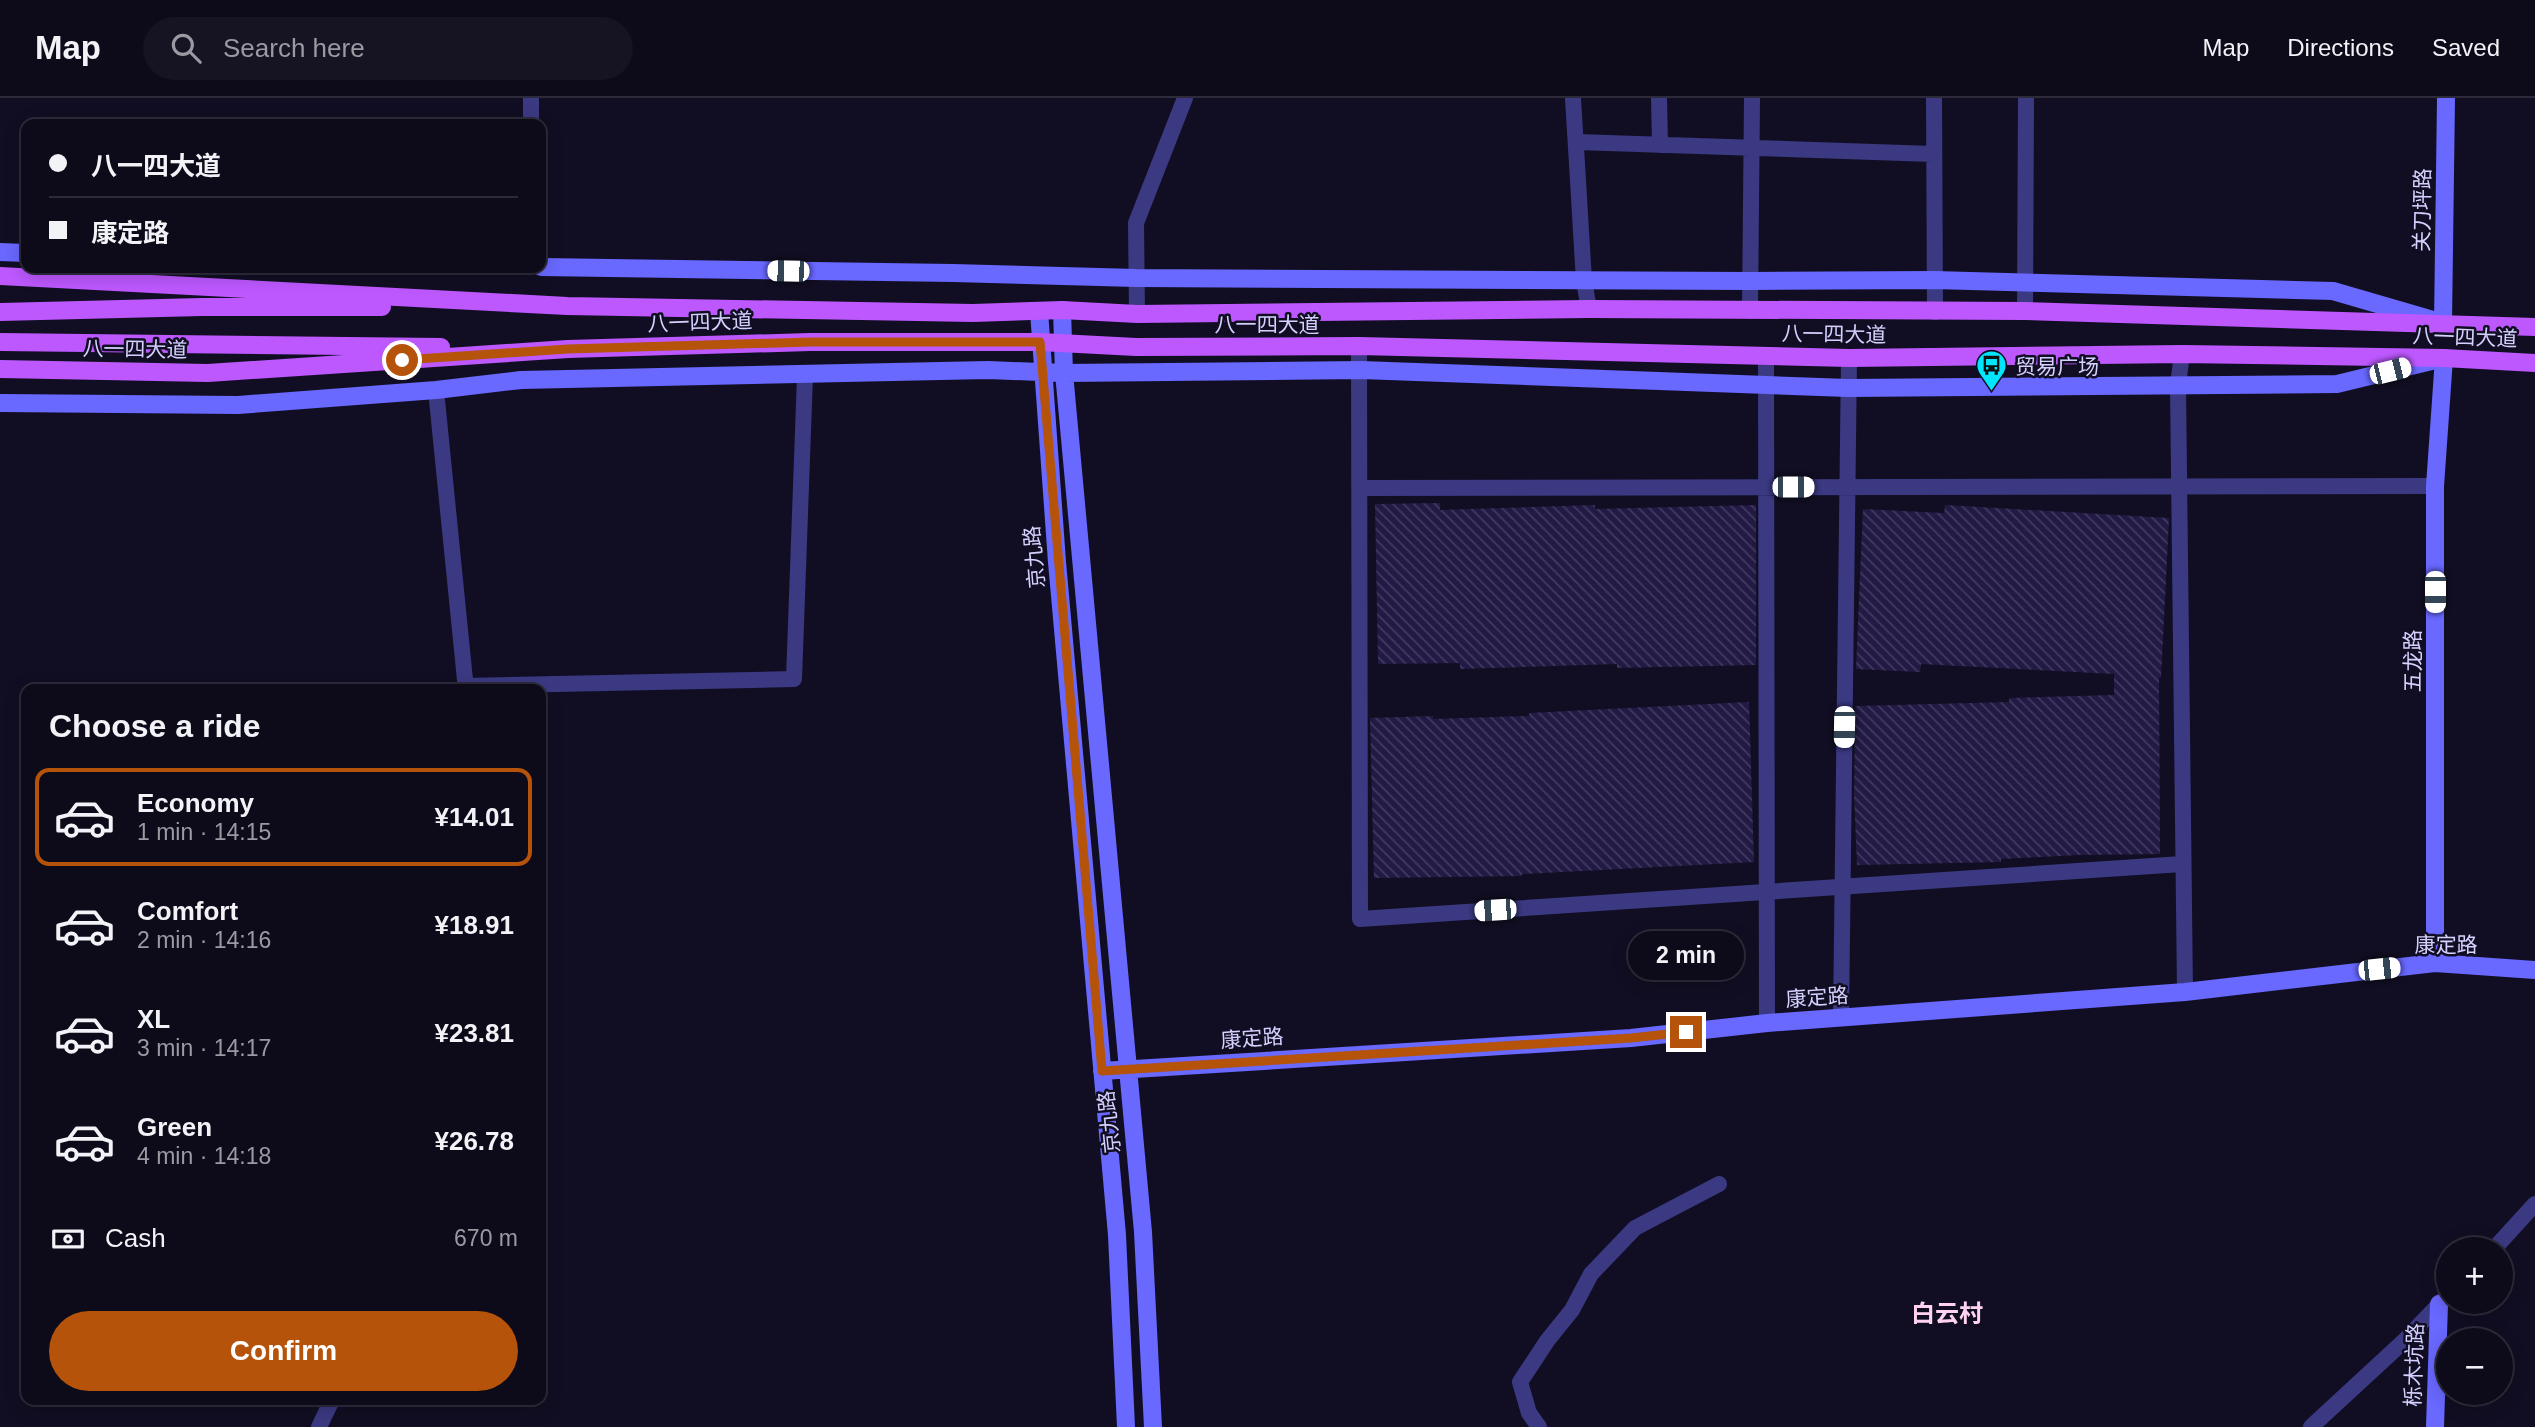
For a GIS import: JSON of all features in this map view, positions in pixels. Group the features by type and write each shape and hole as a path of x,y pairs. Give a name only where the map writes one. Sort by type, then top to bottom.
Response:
{"main road":[{"name":"八一四大道","path":"0,276 567,306 973,313 1062,310 1137,314 1588,309 2025,311 2535,327"},
{"path":"0,312 215,307 567,306"},
{"path":"0,342 568,349"},
{"name":"八一四大道","path":"0,369 208,373 568,349 810,342 1040,342 1136,347 1359,346 1849,358 2182,354 2444,358 2535,363"}],"street":[{"path":"531,98 531,119"},
{"path":"1137,314 1136,223 1185,98"},
{"path":"1573,98 1588,309"},
{"path":"1659,98 1660,145"},
{"path":"1750,311 1752,98"},
{"path":"1934,98 1935,312"},
{"path":"2025,311 2026,98"},
{"name":"关刀坪路","path":"2443,323 2446,98"},
{"path":"1577,142 1933,154"},
{"path":"0,253 21,253"},
{"path":"546,267 1136,278 1934,280 2333,291 2443,323"},
{"name":"京九路","path":"1062,310 1064,373 1143,1232 1153,1427"},
{"name":"京九路","path":"1039,311 1042,372 1117,1235 1126,1427"},
{"path":"1359,346 1360,919 2182,864"},
{"path":"2182,354 2178,385 2185,992"},
{"path":"1766,355 1767,1023"},
{"path":"1841,1018 1849,358"},
{"path":"0,403 237,405 436,390 521,380 988,370 1064,373 1361,370 1848,388 2337,384 2444,358"},
{"name":"五龙路","path":"2435,963 2435,486 2444,358"},
{"path":"546,686 794,679 805,376"},
{"path":"436,390 466,684"},
{"path":"1361,488 2435,486"},
{"name":"康定路","path":"1102,1071 1631,1038 1767,1023 2185,992 2435,963 2535,970"},
{"path":"1539,1427 1529,1413 1520,1382 1546,1342 1572,1310 1591,1274 1635,1228 1719,1184"},
{"path":"2505,1237 2535,1203"},
{"path":"2311,1427 2436,1308"},
{"name":"栎木坑路","path":"2435,1427 2443,1314"},
{"path":"319,1427 330,1405"}],"building":[{"path":"1440,503 1440,510 1595,505 1595,509 1756,505 1756,665 1617,668 1617,664 1460,669 1460,663 1378,664 1375,504"},
{"path":"1945,505 2169,518 2159,678 2160,854 2079,855 2001,859 2001,862 1857,865 1854,795 1855,706 2009,702 2009,698 2114,695 2114,674 1921,664 1920,672 1856,669 1863,509 1944,513"},
{"path":"1749,702 1754,862 1522,876 1374,878 1370,718 1529,716 1529,713"}],"place":[{"name":"贸易广场","path":"1992,393"}],"district":[{"name":"白云村","path":"1947,1313"}],"route":[{"path":"402,360 568,349 810,342 1040,342 1102,1071 1631,1038 1686,1032"}]}
